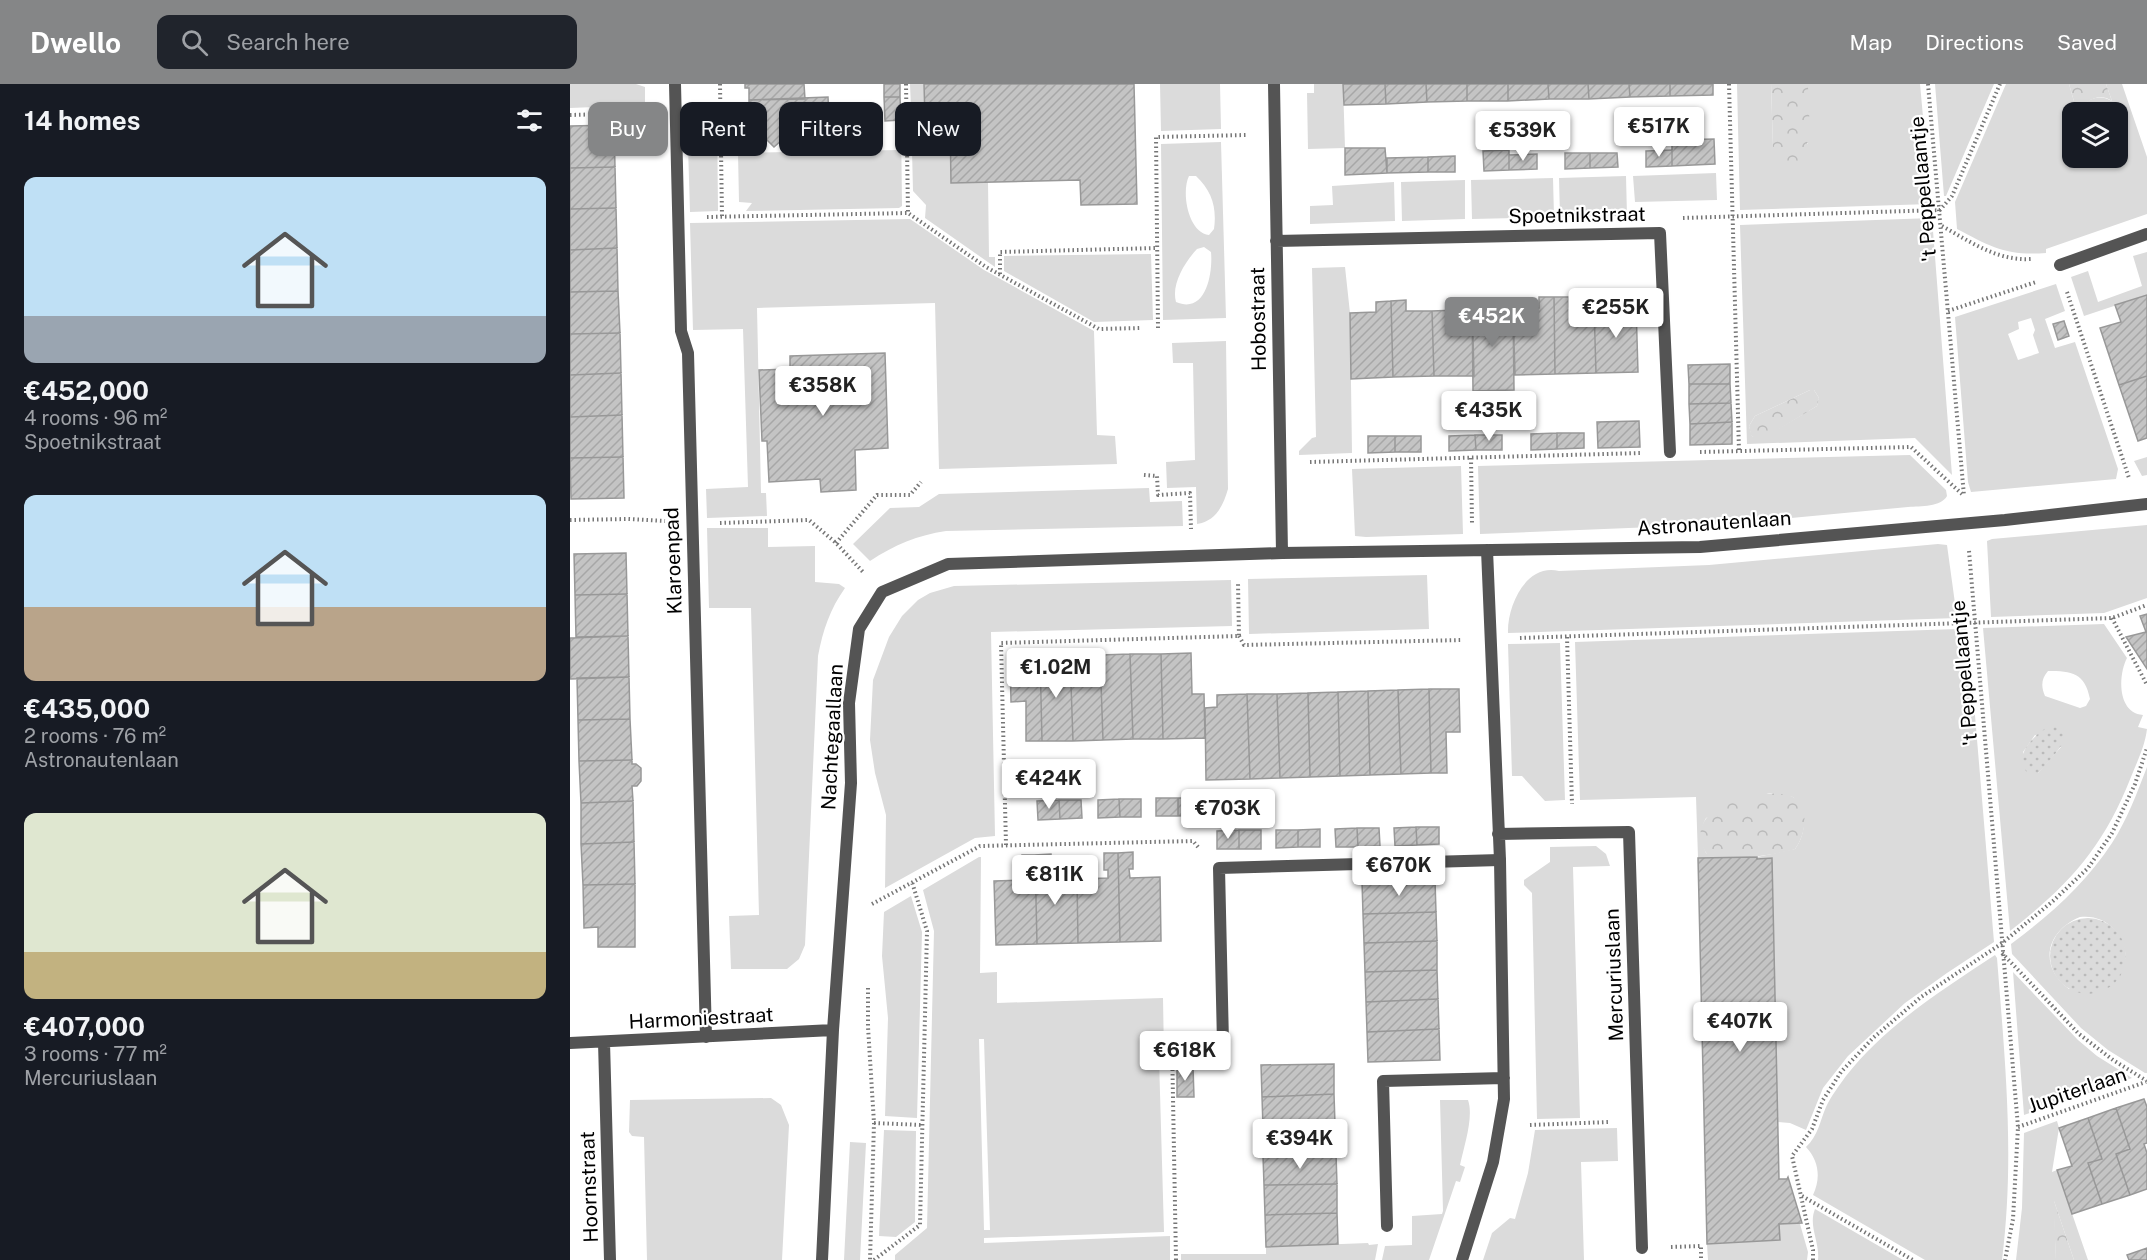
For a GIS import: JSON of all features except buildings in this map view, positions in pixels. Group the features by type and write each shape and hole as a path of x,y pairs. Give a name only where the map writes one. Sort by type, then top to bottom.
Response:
{"street":[{"name":"Klaroenpad","path":"675,84 681,331 688,353 706,1037"},
{"name":"Hobostraat","path":"1274,84 1282,553"},
{"name":"Spoetnikstraat","path":"1276,241 1660,233 1670,452"},
{"path":"2060,269 2147,234"},
{"name":"Astronautenlaan","path":"1282,553 1700,547 2005,520 2147,504"},
{"path":"1462,1260 1493,1162 1504,1099 1500,860 1487,550"},
{"path":"882,592 948,564 1282,553"},
{"name":"Nachtegaallaan","path":"822,1260 833,1030 851,783 849,702 859,629 882,592"},
{"name":"Mercuriuslaan","path":"1498,834 1629,832 1642,1248"},
{"path":"1223,1042 1220,868 1500,860"},
{"name":"Harmoniestraat","path":"570,1043 833,1030"},
{"name":"Hoornstraat","path":"604,1042 610,1260"},
{"path":"1387,1226 1383,1081 1504,1078"}],"path":[{"path":"720,84 722,216"},
{"path":"906,84 908,213"},
{"path":"1729,84 1739,451"},
{"name":"'t Peppellaantje","path":"1928,84 2018,1127 2013,1220 2005,1260"},
{"path":"1660,233 1680,218 1940,210 1952,196 2000,84"},
{"path":"570,115 676,112"},
{"path":"1158,328 1156,137 1275,134"},
{"path":"679,217 908,213 999,275 1099,329 1140,328"},
{"path":"1941,226 1986,251 2008,259 2053,256 2060,269 2126,467 2131,506"},
{"path":"999,275 1000,252 1157,248"},
{"path":"1948,311 2060,269"},
{"path":"1279,463 1911,447 1964,496"},
{"path":"1471,458 1473,550"},
{"path":"1144,475 1157,476 1158,495 1190,493 1192,556"},
{"path":"836,543 877,495 910,495 921,482"},
{"path":"570,520 628,519 692,523 809,520 836,543 882,592"},
{"path":"1237,555 1239,636 1244,645 1491,640 2112,618 2147,605"},
{"path":"2112,618 2147,685"},
{"path":"1006,845 1001,643 1239,636"},
{"path":"1567,637 1572,833"},
{"path":"1813,1260 1813,1250 1792,1156 1812,1129 1823,1100 1841,1072 1873,1038 1921,997 2001,944 2053,901 2088,868 2112,833 2136,784 2147,748"},
{"path":"868,906 980,846 1192,842 1220,868"},
{"path":"872,1260 920,1225 927,931 912,882"},
{"path":"2002,953 2079,1034 2113,1060 2147,1081"},
{"path":"868,1027 874,1123 872,1260"},
{"path":"1176,1260 1172,1044 1223,1042"},
{"name":"Jupiterlaan","path":"2018,1127 2147,1081"},
{"path":"1499,1126 1638,1121"},
{"path":"874,1123 922,1125"},
{"path":"1801,1195 1913,1260"},
{"path":"1642,1248 1701,1246 1701,1260"}],"green space":[{"path":"570,84 636,84 645,87 645,102 588,102 588,107 570,108"},
{"path":"910,84 924,84 925,102 911,102"},
{"path":"1160,84 1220,84 1221,129 1161,131"},
{"path":"1314,84 1343,84 1345,148 1308,149 1307,93 1314,93"},
{"path":"1737,84 1771,84 1773,147 1808,144 1808,84 1920,84 1931,204 1740,210"},
{"path":"1771,84 1808,84 1808,142 1805,153 1793,167 1780,162 1773,147"},
{"path":"1935,84 1994,84 1946,196 1944,196"},
{"path":"2006,84 2069,84 2074,102 2062,102 2062,168 2128,168 2128,102 2087,102 2097,98 2112,101 2106,84 2122,84 2147,157 2147,214 2046,249 2046,253 2032,254 2000,249 1957,229 1955,202"},
{"path":"2069,84 2106,84 2112,101 2102,97 2088,102 2074,102"},
{"path":"1221,142 1226,318 1163,320 1161,144","holes":["1189,176 1196,176 1210,194 1215,221 1214,229 1209,235 1202,233 1191,220 1186,201","1204,247 1211,252 1211,270 1206,290 1194,303 1176,302 1175,288 1180,274 1197,249"]},
{"path":"883,150 895,150 895,156 901,156 902,206 899,208 746,211 752,203 739,202 738,156 767,156 767,152 779,152 779,156 883,156"},
{"path":"688,156 717,156 718,211 690,212"},
{"path":"912,156 951,156 951,182 988,182 989,257 995,257 995,267 925,218 926,205 913,191"},
{"path":"1716,173 1717,200 1635,202 1633,176"},
{"path":"1626,176 1627,216 1560,217 1559,178"},
{"path":"1553,178 1554,217 1472,219 1471,180"},
{"path":"1465,180 1465,219 1402,221 1401,182"},
{"path":"1394,182 1395,221 1310,224 1310,206 1333,205 1332,186"},
{"path":"1932,218 1952,475 1915,438 1747,444 1740,225","holes":["1814,390 1819,398 1817,406 1761,439 1752,436 1749,426 1755,416"]},
{"path":"910,219 984,270 1094,331 1097,435 1115,436 1117,464 939,469 935,303 757,308 761,493 766,493 767,516 707,518 706,489 748,487 743,329 693,330 690,223"},
{"path":"2147,252 2147,295 2084,316 2071,277 2088,271 2098,302 2142,286 2133,256"},
{"path":"1151,254 1153,320 1094,322 1004,271 1004,256"},
{"path":"1345,267 1350,313 1352,453 1299,455 1299,451 1316,437 1312,268"},
{"path":"2056,284 2065,311 2045,319 2055,348 2075,342 2118,469 2116,479 1971,492 1968,482 1955,317","holes":["2031,318 2035,330 2033,335 2039,353 2018,360 2008,334 2019,329 2018,322"]},
{"path":"1226,341 1228,489 1218,512 1209,520 1197,524 1196,487 1167,488 1166,462 1195,460 1193,363 1173,363 1172,343"},
{"path":"1814,390 1819,398 1817,406 1763,439 1757,440 1751,435 1749,426 1755,416"},
{"path":"1910,455 1946,490 1947,496 1944,500 1924,506 1727,524 1480,534 1478,466"},
{"path":"2147,457 2147,475 2142,476 2134,461"},
{"path":"1461,466 1463,534 1355,536 1352,469"},
{"path":"1149,488 1150,502 1182,501 1183,526 946,531 906,542 870,561 853,544 890,508 919,507 939,494"},
{"path":"2147,525 2147,598 2104,613 1991,617 1987,541"},
{"path":"707,528 768,528 768,547 815,546 815,582 839,584 845,588 828,620 818,656 805,945 799,959 787,969 731,969 729,916 759,915 751,608 709,608"},
{"path":"1947,545 1957,618 1508,633 1511,611 1521,589 1528,580 1547,570 1709,565"},
{"path":"1427,575 1429,629 1249,634 1248,579"},
{"path":"1231,580 1232,626 991,632 995,836 975,838 885,888 886,815 875,773 870,740 873,680 889,637 902,616 918,600 930,593 954,586"},
{"path":"2104,624 2127,658 2121,683 2124,701 2134,713 2143,715 2138,727 2147,729 2140,754 2120,802 2096,845 2050,898 2010,931 1983,628","holes":["2048,671 2071,673 2081,679 2088,690 2090,699 2086,706 2080,708 2045,696 2042,683","2035,735 2061,747 2038,773 2031,773 2023,752"]},
{"path":"1966,629 1994,942 1905,1003 1848,1056 1823,1088 1806,1130 1790,1123 1778,1122 1771,858 1757,859 1757,857 1795,849 1802,836 1804,822 1801,809 1793,797 1769,793 1706,818 1702,832 1703,844 1706,853 1716,858 1698,858 1696,797 1580,800 1575,642"},
{"path":"1560,643 1565,800 1545,801 1522,776 1512,776 1508,644"},
{"path":"2054,722 2069,733 2038,773 2028,774 2022,758 2024,751 2040,732"},
{"path":"2147,767 2147,1073 2145,1073 2108,1050 2081,1028 2012,954 2011,944 2066,898 2102,858 2122,825","holes":["2080,917 2106,922 2112,927 2122,941 2126,958 2069,989 2059,980 2053,970 2050,950 2053,940 2068,923"]},
{"path":"1760,794 1786,795 1799,802 1805,822 1799,844 1795,849 1739,858 1709,856 1701,841 1704,821 1720,807 1730,802"},
{"path":"1596,846 1606,854 1610,866 1573,867 1580,1118 1537,1119 1532,893 1524,885 1524,880 1550,862 1550,847"},
{"path":"981,857 980,973 997,972 997,1003 1163,998 1164,1056 1159,1058 1164,1232 984,1238 984,1243 1170,1236 1170,1260 895,1260 895,1255 927,1228 934,931 923,890","holes":["979,1039 984,1039 990,1230 984,1230"]},
{"path":"911,896 922,932 917,1118 885,1116 888,1018 882,956 884,912"},
{"path":"2081,918 2095,918 2109,924 2120,935 2126,949 2123,971 2115,983 2095,994 2081,994 2067,988 2056,977 2050,963 2050,949 2056,935 2067,924"},
{"path":"1995,955 2003,1034 2008,1146 2006,1221 2002,1260 1925,1260 1813,1195 1818,1176 1814,1158 1806,1147 1816,1133 1833,1095 1846,1076 1879,1040 1955,981"},
{"path":"2013,972 2078,1040 2097,1056 2132,1078 2024,1115"},
{"path":"771,1098 781,1105 789,1125 782,1260 647,1260 644,1137 632,1136 629,1132 630,1100"},
{"path":"1440,1100 1468,1100 1470,1107 1466,1141 1460,1165 1465,1167 1460,1182 1456,1181 1429,1260 1382,1260 1385,1246 1412,1245 1412,1216 1442,1214"},
{"path":"2057,1121 2059,1128 2052,1172 2057,1170 2088,1260 2074,1260 2054,1201 2056,1260 2016,1260 2022,1208 2024,1133"},
{"path":"1617,1128 1618,1161 1581,1162 1584,1260 1483,1260 1492,1233 1510,1218 1515,1219 1528,1173 1535,1130"},
{"path":"884,1130 916,1131 915,1222 896,1237 879,1236"},
{"path":"850,1142 866,1143 860,1260 844,1260"},
{"path":"2053,1198 2074,1260 2056,1260"},
{"path":"1815,1209 1903,1260 1818,1260 1813,1228"},
{"path":"1779,1224 1800,1224 1808,1252 1807,1260 1708,1260 1707,1244 1780,1240"},
{"path":"1368,1243 1369,1245 1378,1244 1375,1260 1181,1260 1181,1254 1266,1254 1266,1247"}]}
